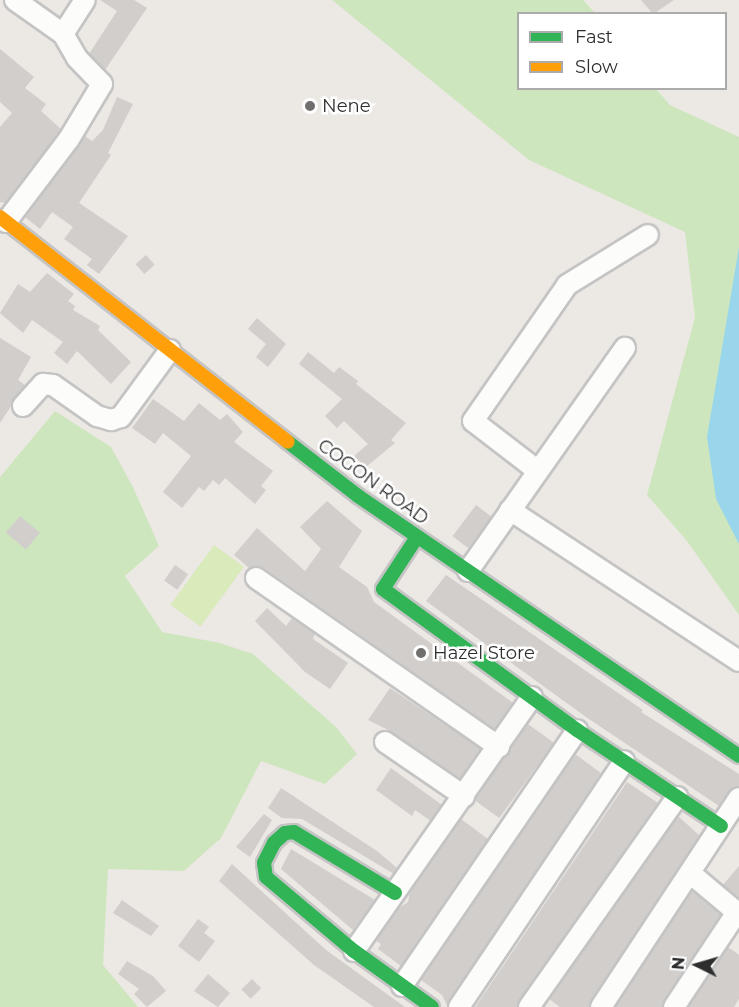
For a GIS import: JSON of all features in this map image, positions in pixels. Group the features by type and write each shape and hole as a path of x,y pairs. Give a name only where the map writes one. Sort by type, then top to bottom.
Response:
{"street":[{"path":"3,220 69,139 102,84 76,58 63,34 15,0"},
{"path":"63,34 85,0"},
{"name":"COGON ROAD","path":"3,220 417,537 739,756"},
{"path":"538,471 473,421 567,285 648,235"},
{"path":"468,571 625,348"},
{"path":"23,406 43,384 54,385 97,416 111,420 121,417 170,350"},
{"path":"510,510 739,661"},
{"path":"417,537 383,589 577,730 721,826"},
{"path":"256,578 499,747"},
{"path":"354,951 532,697"},
{"path":"402,986 577,730"},
{"path":"385,742 464,796"},
{"path":"459,1007 624,761"},
{"path":"529,1007 677,797"},
{"path":"601,1007 739,798"},
{"path":"394,893 294,832 285,833 274,843 264,862 266,877 354,951 432,1007"},
{"path":"674,1007 738,913 690,873"}],"green space":[{"path":"332,0 583,0 594,12 517,12 517,90 657,90 670,105 739,137 739,615 687,541 647,495 695,317 685,232 529,160"},
{"path":"55,411 111,447 133,487 159,546 125,576 162,632 220,643 253,654 336,727 357,754 325,784 261,761 221,838 184,871 108,869 103,965 138,1007 0,1007 0,477"},
{"path":"214,545 244,567 200,627 171,605"}],"water":[{"path":"739,247 739,544 716,499 707,437"}],"building":[{"path":"100,0 134,0 147,8 105,70 89,54 117,11"},
{"path":"641,0 674,0 656,12 651,12"},
{"path":"0,49 34,77 25,88 46,104 41,111 61,129 6,203 0,202 0,127 12,113 0,102"},
{"path":"117,97 133,104 108,153 111,155 79,203 128,236 99,274 87,265 92,259 64,239 73,227 52,212 40,229 25,217 85,136 92,141 103,130"},
{"path":"146,255 155,265 144,274 136,264"},
{"path":"47,273 74,294 68,301 75,306 73,310 100,326 98,330 131,362 111,384 77,351 67,364 54,353 63,342 32,320 23,333 0,313 18,284 30,292"},
{"path":"257,318 286,344 268,367 256,357 266,344 248,329"},
{"path":"0,338 31,357 18,380 25,385 0,423"},
{"path":"308,352 334,373 339,367 358,381 356,384 406,423 391,440 395,443 366,467 354,456 368,444 344,421 337,428 325,416 342,399 299,364"},
{"path":"153,399 184,421 199,403 220,420 227,414 243,432 234,442 273,471 261,486 266,490 255,504 225,478 219,485 213,480 204,491 199,487 182,508 163,492 191,456 163,433 155,444 132,428"},
{"path":"327,501 362,531 339,567 367,587 374,602 513,703 495,729 264,568 249,568 234,555 257,528 305,571 321,549 300,527"},
{"path":"476,505 492,517 469,548 453,536"},
{"path":"20,516 40,533 26,550 6,533"},
{"path":"175,565 188,574 177,590 164,581"},
{"path":"446,575 643,710 641,712 739,774 739,786 729,791 719,806 586,717 426,601"},
{"path":"267,608 286,626 292,618 315,633 313,639 348,663 330,689 305,672 255,621"},
{"path":"390,688 481,749 460,779 392,732 368,720"},
{"path":"528,724 554,743 499,818 473,799"},
{"path":"575,754 601,773 447,1005 442,995 421,980"},
{"path":"391,768 442,805 431,821 415,810 412,816 376,790"},
{"path":"627,782 658,803 520,1007 475,1007"},
{"path":"281,788 377,851 397,868 394,874 302,819 282,818 268,808"},
{"path":"264,814 272,820 250,857 236,847"},
{"path":"678,816 700,836 589,1007 560,1007 549,999"},
{"path":"461,819 488,839 401,966 378,949 381,944 376,941 399,908 408,902 410,891"},
{"path":"291,849 375,900 353,930 281,869"},
{"path":"232,864 326,950 405,1007 374,1007 314,965 219,881"},
{"path":"739,866 739,898 723,885"},
{"path":"692,891 721,915 662,1007 615,1007"},
{"path":"122,900 159,926 151,936 113,913"},
{"path":"198,919 209,927 204,933 215,941 199,962 178,946"},
{"path":"728,947 739,955 739,999 734,1007 688,1007"},
{"path":"127,961 153,976 166,991 147,1007 134,994 139,989 118,974"},
{"path":"208,974 230,993 218,1007 194,991"},
{"path":"252,979 261,988 251,999 241,990"}],"traffic: fast":[{"path":"288,442 358,496 739,756"},
{"path":"417,537 383,589 577,730 721,826"},
{"path":"395,893 294,832 285,833 274,843 264,863 266,877 354,951 432,1007"}],"traffic: slow":[{"path":"0,217 288,442"}],"place":[{"name":"Nene","path":"310,106"},
{"name":"Hazel Store","path":"421,653"}]}
